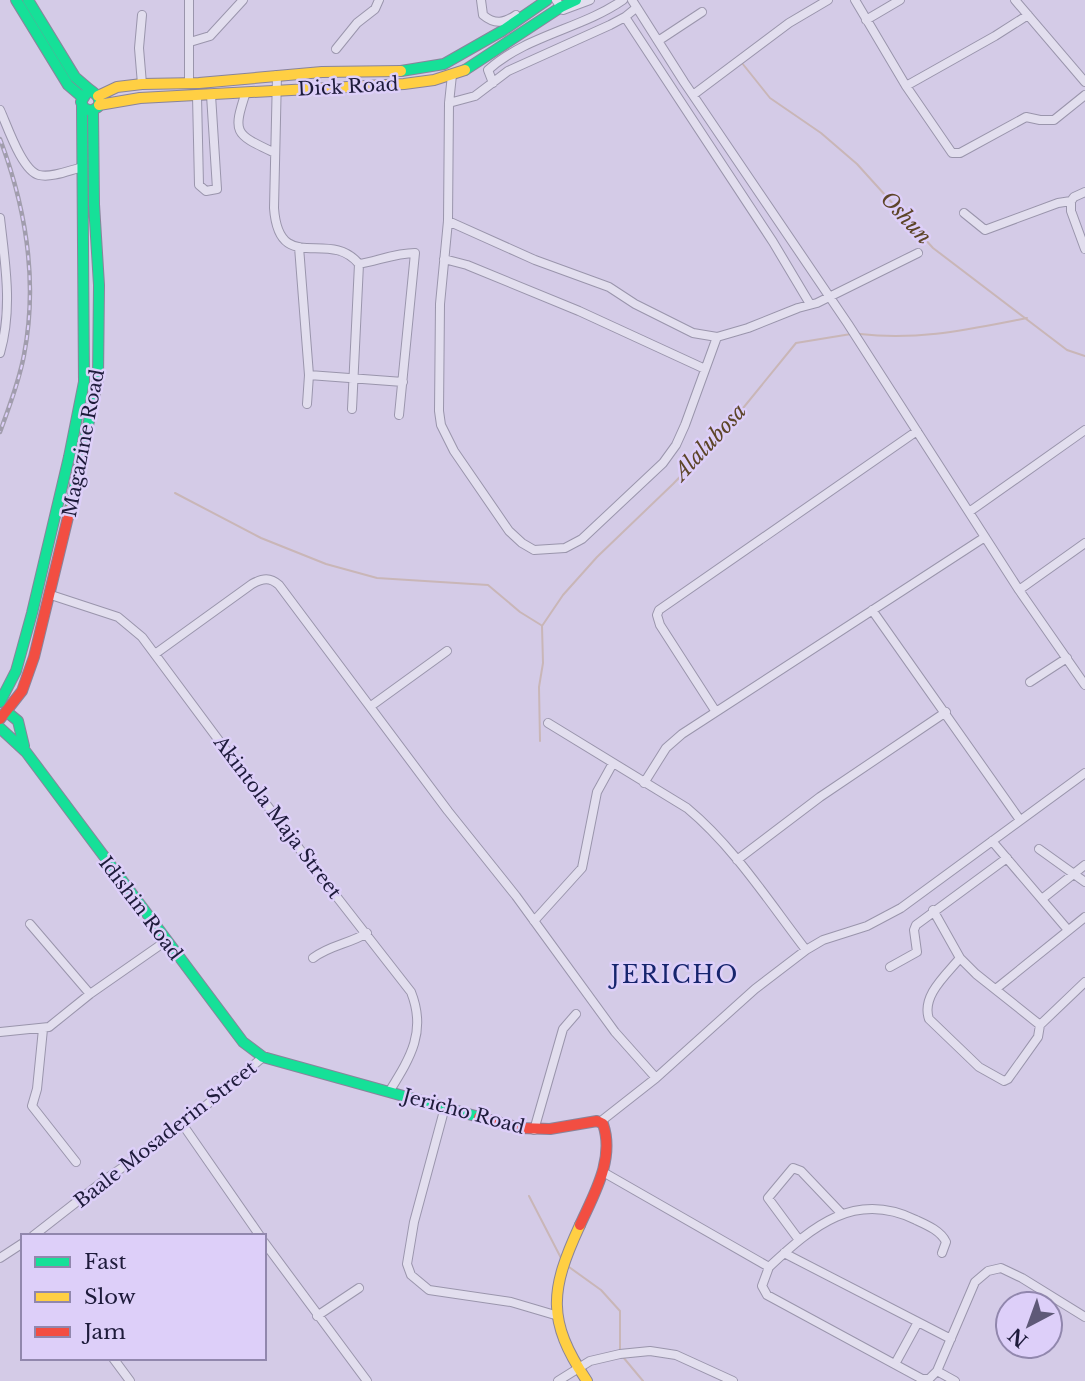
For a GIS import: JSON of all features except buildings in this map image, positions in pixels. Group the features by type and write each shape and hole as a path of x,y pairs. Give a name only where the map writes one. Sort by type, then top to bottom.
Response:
{"main road":[{"path":"16,0 68,85 91,101"},
{"path":"28,0 91,101"},
{"name":"Dick Road","path":"91,101 117,87 142,84 189,83 322,72 398,71 444,64 502,31 547,0"},
{"name":"Dick Road","path":"91,101 421,82 452,75 486,57 558,4 576,0"},
{"name":"Magazine Road","path":"0,702 11,683 20,657 62,488 84,382 83,167 91,101"},
{"name":"Magazine Road","path":"4,716 28,677 51,595 91,420 99,367 91,101"},
{"path":"62,488 74,493"},
{"path":"4,716 18,721 19,734 26,752"},
{"path":"0,728 26,752"},
{"name":"Idishin Road","path":"26,752 233,1031 263,1058"},
{"name":"Jericho Road","path":"263,1058 534,1130 600,1122"},
{"path":"587,1381 565,1345 555,1315 556,1285 603,1172 607,1145 605,1130 600,1122"}],"street":[{"path":"189,0 189,83"},
{"path":"190,42 210,36 243,0"},
{"path":"336,49 357,23 375,9 379,0"},
{"path":"481,0 483,15 494,23 513,18 539,0"},
{"path":"558,4 563,10 592,0 603,12"},
{"path":"493,83 488,70 503,57 533,41 603,12 623,0"},
{"path":"693,95 789,23 828,0"},
{"path":"855,0 905,86 948,149 956,154 1026,117 1054,120 1085,94"},
{"path":"866,20 900,0"},
{"path":"1015,0 1085,82"},
{"path":"449,103 475,96 508,71 625,17 634,4 1019,590 1085,685"},
{"path":"658,41 702,12"},
{"path":"142,15 139,48 142,84"},
{"path":"905,86 1028,15"},
{"path":"625,17 767,232 810,304"},
{"path":"277,75 275,226 281,238 299,247 318,247 345,253 359,264 404,253 415,253 399,415"},
{"path":"452,75 449,103 449,221 440,304 438,379 442,425 446,437 473,480 509,531 534,550 565,548 582,539 663,463 680,435 716,337"},
{"path":"246,92 237,120 239,130 249,139 275,153"},
{"path":"197,96 200,185 206,191 217,189 211,95"},
{"path":"0,110 24,163 33,173 43,176 83,167"},
{"path":"1085,192 1074,197 1071,211 1085,249"},
{"path":"964,213 985,230 1058,203 1072,201"},
{"path":"0,218 8,305 0,353"},
{"path":"449,221 520,254 608,287 635,304 693,333 716,337 817,303 918,253"},
{"path":"299,247 309,375 307,404"},
{"path":"444,259 477,269 579,311 705,369"},
{"path":"352,409 359,264"},
{"path":"309,375 354,376 402,382"},
{"path":"969,512 1085,430"},
{"path":"716,712 663,631 658,620 659,610 917,431"},
{"path":"644,783 666,748 682,734 985,537"},
{"path":"1019,590 1085,543"},
{"path":"155,654 241,590 261,579 269,579 288,595 448,811 534,920 615,1032 656,1078"},
{"name":"Akintola Maja Street","path":"51,595 110,614 127,622 142,637 411,992 419,1020 415,1043 406,1066 390,1092"},
{"path":"872,610 1020,820"},
{"path":"372,706 447,651"},
{"path":"1030,681 1068,658"},
{"path":"737,860 820,797 946,712"},
{"path":"548,723 687,808 702,820 737,860 806,950"},
{"path":"534,920 582,868 597,792 613,764"},
{"path":"600,1122 656,1078 755,989 806,950 824,940 884,918 1085,773"},
{"path":"992,841 1068,930"},
{"path":"1040,849 1085,882"},
{"path":"890,967 917,952 914,930 916,925 1007,858"},
{"path":"1042,899 1085,865"},
{"path":"933,910 960,958 976,974 1040,1024"},
{"path":"997,988 1085,917"},
{"path":"30,923 90,994"},
{"path":"313,958 330,946 350,942 367,933"},
{"path":"0,1032 43,1029 55,1023 90,994 166,941"},
{"path":"960,958 927,1001 929,1019 979,1068 1004,1081 1038,1037 1040,1024 1085,982"},
{"path":"534,1130 562,1032 576,1014"},
{"path":"43,1029 33,1106 76,1162"},
{"name":"Baale Mosaderin Street","path":"36,1234 106,1179 183,1125 263,1058"},
{"path":"445,1107 414,1222 407,1264 411,1275 429,1290 511,1302 555,1315"},
{"path":"183,1125 259,1234"},
{"path":"799,1240 768,1198 793,1168 798,1169 841,1213"},
{"path":"603,1172 769,1267"},
{"path":"942,1253 946,1242 944,1237 930,1227 883,1208 858,1209 841,1213 799,1240 769,1267 762,1286 765,1293 922,1379 929,1379 937,1371 975,1282 981,1274 994,1269 1001,1268 1021,1278 1085,1317"},
{"path":"0,1258 21,1244"},
{"path":"266,1245 367,1381"},
{"path":"784,1253 951,1339"},
{"path":"317,1316 359,1288"},
{"path":"895,1364 918,1322"},
{"path":"558,1381 590,1361 636,1352 657,1351 687,1359 733,1381"},
{"path":"114,1360 130,1381"},
{"path":"937,1371 955,1381"}],"waterway":[{"name":"Oshun","path":"742,63 770,98 821,133 857,164 933,248 1067,350 1085,356"},
{"name":"Alalubosa","path":"860,334 924,335 1027,318"},
{"name":"Alalubosa","path":"540,741 542,626 563,595 597,557 726,429 796,343 851,334"},
{"path":"175,493 261,538 326,564 377,578 488,585 520,612 541,625"},
{"path":"529,1196 561,1258"},
{"path":"569,1267 601,1290 620,1311 620,1349"},
{"path":"623,1357 643,1381"}],"railway":[{"path":"0,139 23,218 30,300 22,365 0,432"}],"traffic: fast":[{"path":"16,0 68,85 82,97"},
{"path":"28,0 75,77 89,89"},
{"path":"401,71 444,64 502,31 547,0"},
{"path":"465,70 576,0"},
{"path":"89,89 99,99 98,107 91,111 84,108 81,102 89,89"},
{"path":"0,702 16,671 32,613 84,382 82,106"},
{"path":"70,509 98,379 99,285 94,204 93,110"},
{"path":"7,712 18,721 24,746"},
{"path":"0,728 26,752 243,1042 263,1057 479,1117"}],"traffic: slow":[{"path":"99,105 140,98 404,84 434,80 465,70"},
{"path":"98,96 117,87 142,84 199,83 322,72 401,71"},
{"path":"580,1225 563,1268 557,1304 564,1340 587,1381"}],"traffic: jam":[{"path":"0,719 22,691 34,657 70,509"},
{"path":"479,1117 520,1128 550,1129 597,1121 603,1124 606,1137 605,1163 597,1189 580,1225"}],"district":[{"name":"JERICHO","path":"675,975"}]}
